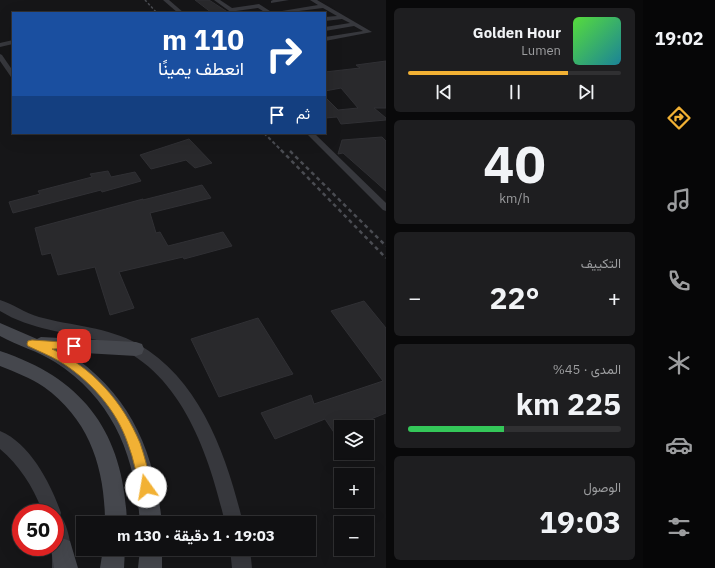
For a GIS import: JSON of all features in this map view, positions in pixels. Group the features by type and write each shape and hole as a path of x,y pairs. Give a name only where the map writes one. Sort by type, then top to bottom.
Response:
{"main road":[{"path":"0,329 62,358 88,377 112,402 128,429 140,460 148,496 149,516"},
{"path":"32,344 136,349"},
{"path":"0,358 49,382 64,393 77,406 89,422 99,439 107,459 115,496 116,516"},
{"path":"112,568 113,556"},
{"path":"150,568 151,556"}],"street":[{"path":"166,0 180,12"},
{"path":"217,0 233,12 258,6 268,12"},
{"path":"224,5 260,0"},
{"path":"273,2 286,0"},
{"path":"313,0 369,32 326,39"},
{"path":"280,12 324,6"},
{"path":"326,15 336,13"},
{"path":"326,19 342,17"},
{"path":"326,28 355,24"},
{"path":"0,44 12,42"},
{"path":"0,56 12,74"},
{"path":"311,134 386,208"},
{"path":"0,305 19,316 36,322 121,341 147,357 162,371 190,407 213,452 223,480 232,516"},
{"path":"0,439 23,460 34,474 48,504"},
{"path":"241,556 242,568"}],"building":[{"path":"195,0 209,0 227,12 211,12"},
{"path":"386,61 386,108 374,108 386,118 386,120 341,124 337,117 326,118 326,98 338,110 358,108 341,88 326,91 326,72 360,68 356,65"},
{"path":"382,137 386,141 386,191 343,153 338,154 342,140"},
{"path":"189,139 212,163 195,168 186,160 151,169 140,155"},
{"path":"108,171 111,177 135,172 141,181 102,192 101,190 13,213 9,202 40,194 38,191 92,177 90,174"},
{"path":"202,185 211,198 150,213 156,233 160,232 168,246 223,232 232,246 184,259 183,257 119,272 134,308 110,315 95,267 58,275 51,253 42,255 35,228"},
{"path":"364,301 386,328 386,413 368,420 334,420 334,432 325,419 275,439 261,413 311,395 314,404 383,381 331,311"},
{"path":"258,318 293,374 219,397 191,339"}],"railway":[{"path":"145,0 156,12"},
{"path":"265,134 281,150"},
{"path":"281,150 386,258"},
{"path":"290,151 386,246"}],"route":[{"path":"74,346 32,344 62,358 75,367 88,377 112,402 128,429 134,444 145,477 146,487"}]}
